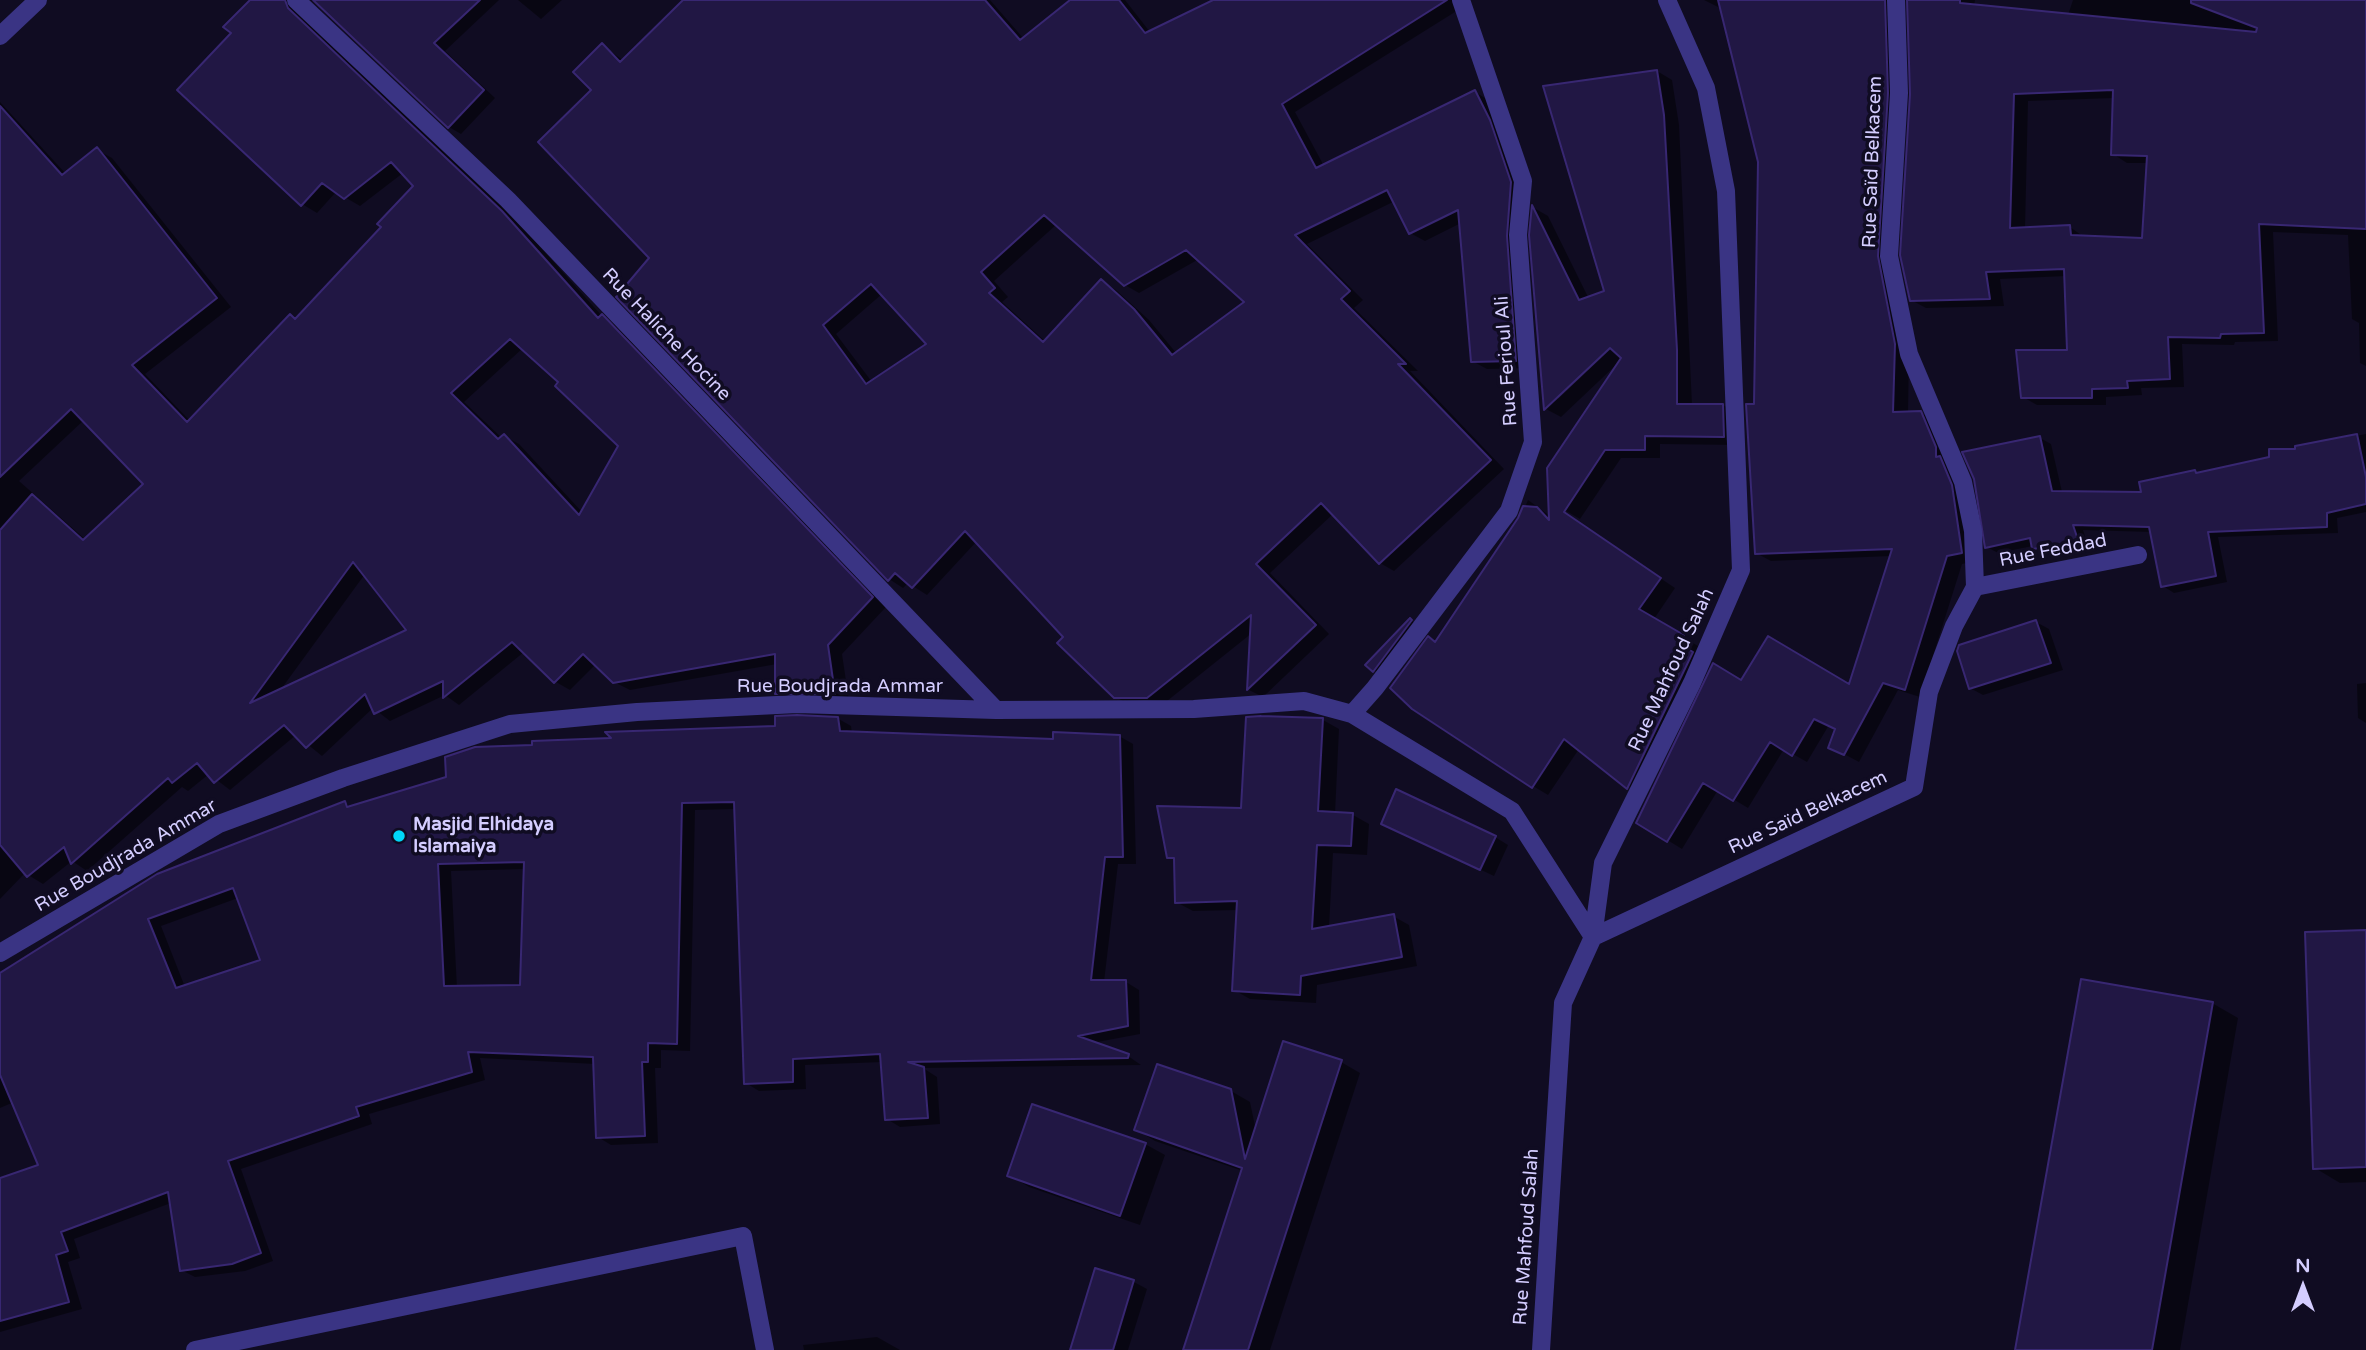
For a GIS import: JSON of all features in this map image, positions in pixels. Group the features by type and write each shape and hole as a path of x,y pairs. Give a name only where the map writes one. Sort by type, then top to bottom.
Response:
{"street":[{"path":"0,36 38,0"},
{"name":"Rue Haliche Hocine","path":"296,0 508,200 996,710"},
{"name":"Rue Ferioul Ali","path":"1352,714 1375,688 1509,511 1534,442 1518,236 1523,181 1461,0"},
{"name":"Rue Mahfoud Salah","path":"1541,1350 1563,1003 1593,937 1603,863 1692,683 1741,570 1726,191 1706,88 1667,0"},
{"name":"Rue Saïd Belkacem","path":"1593,937 1914,787 1929,692 1954,626 1975,587 1973,531 1963,482 1909,354 1889,256 1899,93 1896,0"},
{"name":"Rue Feddad","path":"1975,587 2138,555"},
{"name":"Rue Boudjrada Ammar","path":"0,953 219,824 343,778 510,724 637,712 797,704 996,710 1194,709 1304,701 1352,714 1512,811 1593,937"},
{"path":"195,1350 743,1236 765,1350"}],"building":[{"path":"250,0 285,0 288,8 502,211 598,318 602,314 873,597 828,645 835,694 775,694 775,654 613,683 583,654 554,683 512,642 443,698 443,681 374,714 365,694 306,748 284,725 214,783 197,763 172,783 168,778 71,864 64,847 27,877 0,845 0,530 32,494 83,540 143,484 71,409 0,477 0,106 62,175 97,147 217,298 132,365 187,422 290,314 295,319 381,227 377,224 413,186 391,162 344,199 322,183 301,206 177,90 231,33 223,27","holes":["510,339 558,382 555,386 618,446 579,515 504,434 498,439 451,393","353,562 406,630 250,703"]},
{"path":"313,0 480,0 434,43 484,90 448,128"},
{"path":"683,0 985,0 1020,40 1070,0 1119,0 1145,33 1213,0 1447,0 1282,104 1316,168 1475,90 1490,120 1511,182 1507,236 1516,361 1471,362 1458,210 1409,234 1387,190 1295,235 1350,291 1341,299 1406,364 1398,364 1491,460 1379,564 1321,503 1256,564 1316,625 1247,690 1251,615 1147,698 1114,698 1057,643 1063,637 965,531 912,588 895,573 888,581 616,297 649,258 538,142 591,90 573,72 602,43 620,62","holes":["1044,215 1124,286 1186,250 1244,302 1172,355 1134,309 1101,279 1043,342 989,293 995,288 981,272","871,284 926,344 866,384 823,325"]},
{"path":"1718,0 1885,0 1888,93 1878,256 1895,344 1893,412 1921,411 1936,447 1936,457 1940,456 1952,485 1962,553 1947,556 1905,690 1883,683 1844,755 1828,748 1835,729 1814,719 1792,756 1770,742 1733,801 1703,783 1667,842 1636,823 1713,663 1741,680 1768,636 1849,684 1892,549 1755,554 1746,404 1754,404 1758,162"},
{"path":"1907,0 1960,0 1960,3 2256,32 2257,28 2191,3 2191,0 2366,0 2366,229 2259,224 2264,333 2221,334 2220,338 2168,337 2170,379 2127,381 2128,388 2092,389 2092,398 2021,398 2016,350 2067,350 2064,269 1986,272 1990,299 1910,301 1900,255 1910,94","holes":["2113,90 2111,155 2147,156 2142,238 2071,235 2070,225 2010,228 2014,94"]},
{"path":"1657,70 1664,115 1677,350 1677,404 1723,404 1724,437 1645,436 1645,450 1605,450 1564,512 1661,578 1639,609 1684,635 1680,644 1693,652 1627,789 1564,739 1532,788 1412,709 1390,688 1428,636 1435,642 1518,518 1523,506 1537,507 1549,520 1547,468 1621,358 1610,348 1544,410 1529,235 1532,205 1579,300 1604,291 1543,86"},
{"path":"2357,434 2366,477 2366,504 2327,513 2327,527 2208,532 2216,576 2161,587 2149,527 2073,525 2079,543 2032,549 2030,538 1985,548 1974,479 1962,452 2040,436 2052,491 2141,492 2139,482 2269,457 2269,449 2295,449 2295,446"},
{"path":"1410,618 1412,620 1373,672 1365,665"},
{"path":"2036,620 2051,663 1969,689 1957,651 1959,645"},
{"path":"775,716 838,717 840,731 1053,739 1053,732 1120,735 1123,857 1105,857 1091,980 1126,980 1128,1026 1078,1036 1129,1054 1128,1058 908,1062 924,1067 928,1118 885,1120 880,1054 793,1059 793,1082 744,1084 734,802 682,803 677,1044 648,1043 648,1062 642,1062 645,1136 596,1138 593,1057 468,1052 472,1072 356,1107 359,1116 228,1161 261,1253 232,1264 180,1271 168,1192 61,1232 68,1251 56,1255 69,1302 0,1321 0,1178 38,1165 0,1075 0,973 157,874 345,801 347,807 446,777 445,757 475,747 532,745 532,741 611,738 605,732 775,726","holes":["524,862 520,985 444,986 438,864","233,888 260,960 176,988 148,919"]},
{"path":"1246,717 1323,718 1318,811 1353,813 1351,846 1317,845 1312,929 1394,914 1402,957 1301,976 1300,995 1232,991 1237,901 1175,903 1174,858 1167,858 1157,806 1241,808"},
{"path":"1396,789 1496,836 1480,870 1381,824"},
{"path":"2366,930 2366,1167 2313,1169 2305,932"},
{"path":"2081,979 2213,1002 2152,1350 2015,1350"},
{"path":"1283,1041 1342,1060 1248,1350 1183,1350 1242,1168 1134,1130 1157,1064 1231,1089 1245,1159"},
{"path":"1032,1104 1146,1143 1120,1216 1007,1176"},
{"path":"1095,1268 1134,1280 1113,1350 1070,1350"}],"place":[{"name":"Masjid Elhidaya Islamaiya","path":"399,836"}]}
